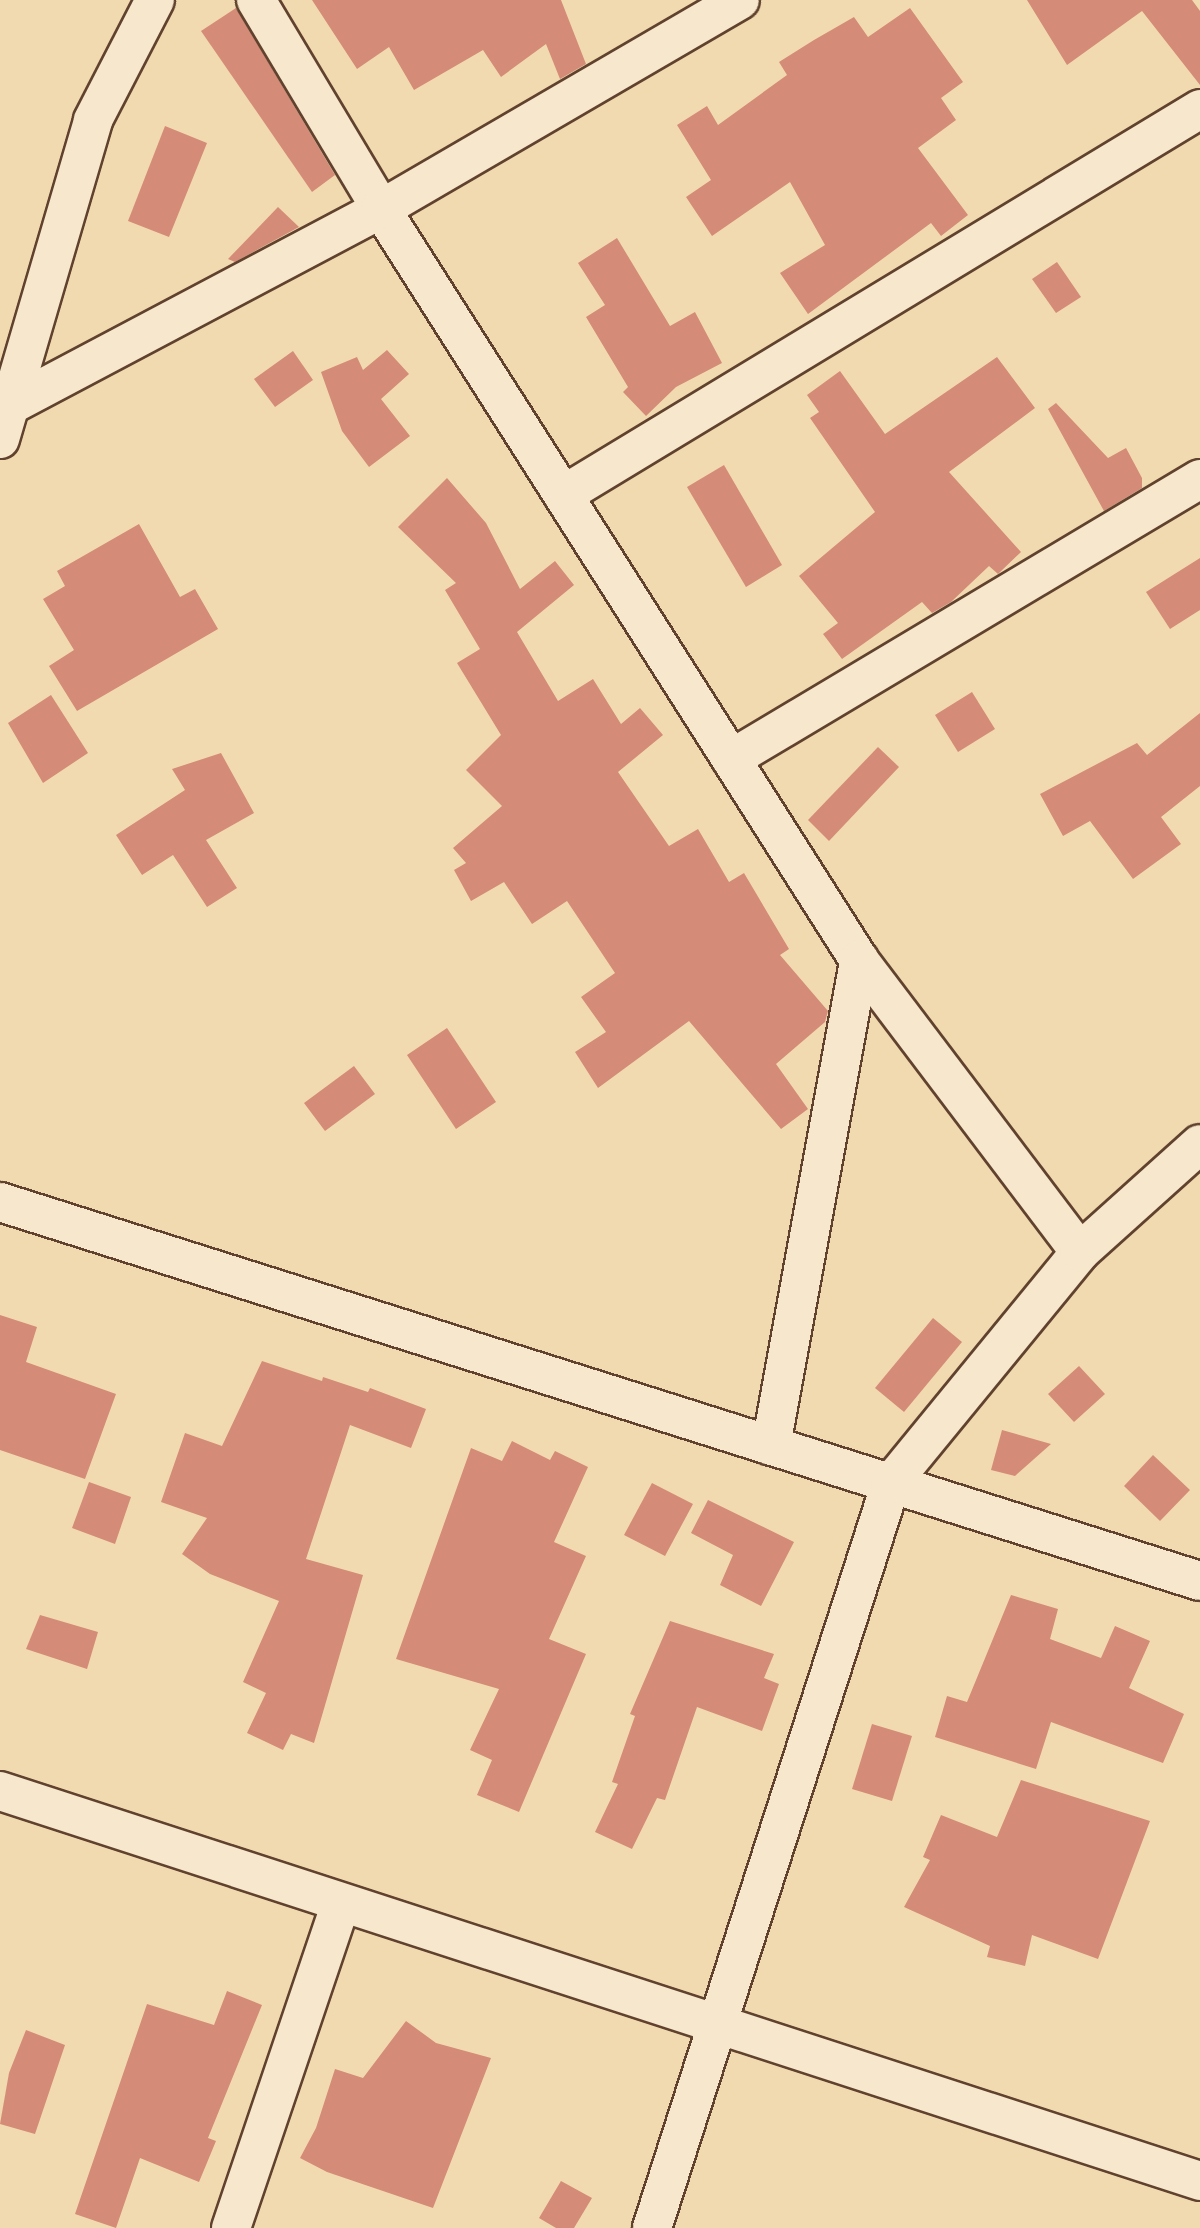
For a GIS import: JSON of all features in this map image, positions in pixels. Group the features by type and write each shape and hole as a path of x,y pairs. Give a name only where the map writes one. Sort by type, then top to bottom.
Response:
{"street":[{"path":"4,422 93,120 155,0"},
{"path":"256,0 381,209 859,960 1080,1252"},
{"path":"4,422 381,209 740,0"},
{"path":"563,495 1200,109"},
{"path":"731,759 1200,479"},
{"path":"771,1446 859,960"},
{"path":"652,2228 891,1483 1080,1252 1200,1144"},
{"path":"0,1202 1200,1581"},
{"path":"0,1791 1200,2181"},
{"path":"231,2228 341,1903"}],"building":[{"path":"312,0 561,0 586,64 560,79 546,44 501,77 483,50 414,90 389,47 357,69"},
{"path":"1027,0 1192,0 1200,11 1200,85 1142,11 1067,65"},
{"path":"236,8 335,175 312,192 201,31"},
{"path":"910,8 963,82 941,98 956,120 918,148 968,215 941,236 931,223 808,314 780,273 825,245 790,182 712,236 686,197 711,180 677,125 707,106 718,125 787,75 779,62 814,40 854,17 868,37"},
{"path":"165,126 207,143 169,237 128,221"},
{"path":"278,207 299,227 235,262 228,259"},
{"path":"617,238 670,326 695,312 722,363 676,387 646,416 623,392 628,387 586,317 605,305 578,263"},
{"path":"1057,262 1081,297 1056,313 1032,279"},
{"path":"387,350 409,374 381,399 410,436 369,467 342,431 321,372 357,357 363,370"},
{"path":"293,351 313,380 275,407 254,379"},
{"path":"997,357 1035,408 949,472 1021,552 998,574 989,566 951,602 932,613 922,602 842,659 823,634 838,623 799,576 875,512 810,418 819,412 807,395 840,371 885,434"},
{"path":"1056,403 1108,458 1126,448 1142,478 1142,488 1104,511 1048,409"},
{"path":"724,465 782,565 746,587 687,487"},
{"path":"447,478 486,523 520,589 555,561 574,585 517,632 558,701 593,679 621,724 640,708 663,735 618,772 669,846 698,829 729,882 744,873 789,949 780,955 828,1011 825,1022 776,1064 808,1109 781,1129 689,1021 598,1088 575,1052 606,1032 581,997 615,973 567,901 532,924 504,882 471,901 454,870 466,863 453,848 502,806 466,770 501,735 457,663 480,649 445,590 456,583 398,527"},
{"path":"139,524 180,597 195,589 218,629 77,711 49,666 74,650 43,599 65,586 57,571"},
{"path":"1200,558 1200,610 1170,629 1146,592"},
{"path":"972,692 995,729 958,752 935,715"},
{"path":"51,695 88,753 43,783 8,723"},
{"path":"1200,713 1200,786 1161,817 1181,844 1133,879 1090,821 1063,836 1040,794 1137,743 1147,755"},
{"path":"878,747 899,767 829,841 808,820"},
{"path":"221,753 254,813 206,840 237,888 207,907 173,855 142,875 116,835 185,790 172,769"},
{"path":"447,1028 496,1102 456,1129 407,1055"},
{"path":"354,1066 375,1094 325,1131 304,1103"},
{"path":"0,1315 37,1327 26,1362 116,1394 85,1479 0,1450"},
{"path":"933,1318 962,1342 904,1412 875,1388"},
{"path":"262,1361 322,1381 323,1377 368,1392 370,1388 426,1409 411,1448 350,1425 306,1559 363,1575 314,1743 291,1734 283,1750 247,1733 266,1693 243,1682 279,1601 210,1574 182,1554 207,1518 161,1502 185,1433 222,1446"},
{"path":"1079,1366 1105,1394 1074,1422 1048,1394"},
{"path":"1002,1430 1051,1444 1015,1476 991,1470"},
{"path":"512,1441 550,1460 555,1451 588,1467 554,1542 586,1556 549,1639 586,1654 519,1812 477,1795 492,1760 470,1750 499,1689 396,1659 471,1448 502,1461"},
{"path":"1153,1455 1190,1490 1160,1521 1124,1486"},
{"path":"89,1482 131,1497 115,1544 72,1528"},
{"path":"652,1483 693,1504 665,1556 624,1535"},
{"path":"708,1500 794,1542 761,1606 720,1585 733,1555 691,1533"},
{"path":"1011,1595 1058,1609 1050,1639 1101,1658 1115,1626 1150,1641 1129,1688 1184,1714 1163,1763 1051,1722 1036,1769 935,1737 947,1696 967,1702"},
{"path":"40,1615 98,1632 87,1669 26,1649"},
{"path":"670,1621 774,1654 764,1678 779,1684 762,1731 697,1707 665,1800 657,1798 632,1849 595,1832 618,1784 612,1782 635,1716 630,1714"},
{"path":"872,1724 912,1736 892,1801 852,1789"},
{"path":"1021,1780 1150,1821 1098,1959 1032,1935 1025,1966 987,1957 990,1946 904,1907 930,1860 923,1857 941,1815 997,1837"},
{"path":"227,1991 262,2005 208,2138 216,2141 199,2182 140,2158 116,2228 75,2214 147,2004 214,2025"},
{"path":"406,2021 436,2043 491,2058 433,2208 327,2172 300,2158 316,2128 335,2069 363,2078"},
{"path":"26,2030 65,2045 35,2134 0,2124 9,2073"},
{"path":"561,2181 592,2198 574,2228 556,2228 539,2218"}]}
